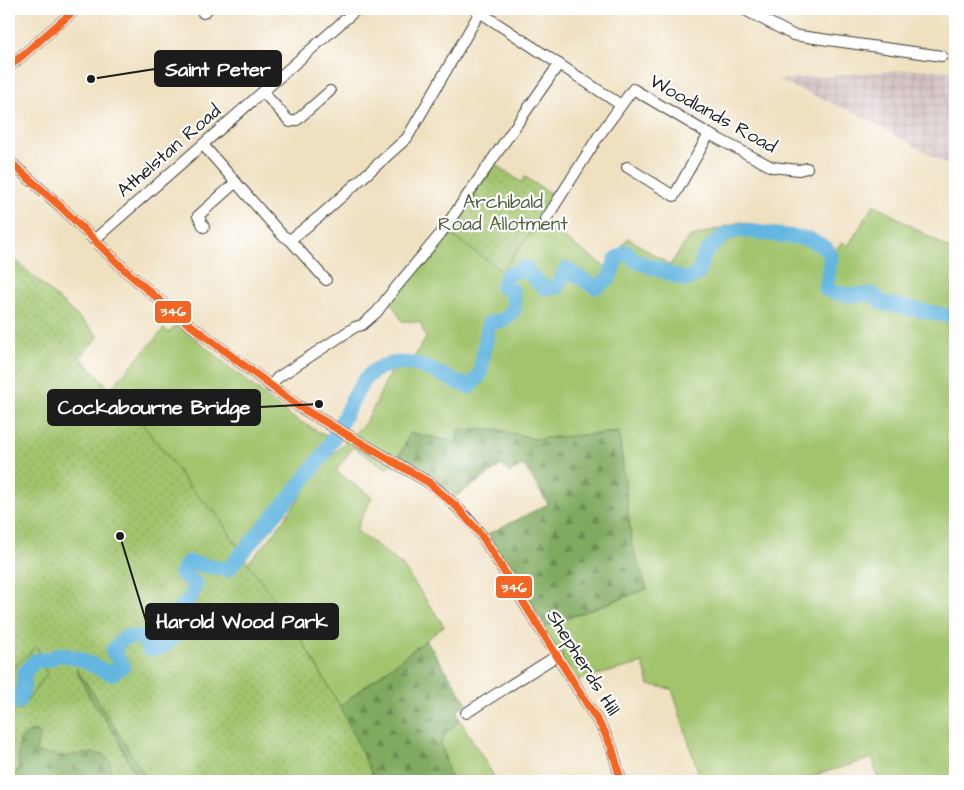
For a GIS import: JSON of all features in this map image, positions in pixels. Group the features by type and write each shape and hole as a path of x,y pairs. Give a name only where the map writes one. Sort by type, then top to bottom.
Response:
{"street":[{"path":"9,66 76,9"},
{"name":"Athelstan Road","path":"94,240 357,9"},
{"path":"742,9 793,35 942,56"},
{"path":"290,240 320,216 407,138 477,10 621,105 546,219"},
{"path":"271,387 277,378 355,326 362,325 377,312 442,233 559,64"},
{"name":"Woodlands Road","path":"621,105 633,89 709,134 772,167 799,170 807,168"},
{"path":"263,92 290,122 297,120 330,91"},
{"path":"627,167 674,196 709,134"},
{"path":"203,145 282,235 290,240 326,280"},
{"name":"Shepherds Hill","path":"9,161 173,312 271,387 320,419 428,482 448,497 464,513 482,536 558,654 604,731 612,748 621,781"},
{"path":"204,227 198,216 236,182"},
{"path":"466,713 558,654"}],"shaded area":[{"path":"915,69 955,71 955,169 858,114 777,80"}],"green space":[{"name":"Archibald Road Allotment","path":"495,164 521,182 525,177 556,197 502,271 447,232"},
{"path":"874,204 955,252 955,781 878,781 873,758 794,781 701,781 672,689 649,685 643,663 574,681 541,628 647,589 632,546 619,432 534,439 497,429 456,442 410,433 400,455 387,469 353,447 336,471 372,497 356,530 402,565 444,626 340,706 299,636 248,563 284,520 320,467 365,423 390,372 406,366 426,338 420,322 402,321 389,298 403,282 427,263 447,232 502,271 540,221 607,268 628,238 670,265 688,238 740,222 814,238 827,243 835,250 842,242 848,246"},
{"path":"9,254 99,336 80,357 133,413 191,489 216,513 299,636 340,706 375,781 148,781 95,695 76,669 90,698 116,736 138,781 112,781 110,762 103,754 91,753 64,756 36,753 41,736 36,730 29,732 20,739 18,752 19,767 11,781 9,781 9,711 21,710 47,673 37,646 9,672"},
{"path":"177,324 290,416 332,439 324,454 242,553 216,513 191,489 163,450 133,413 110,389 164,329 169,333"},
{"path":"459,429 497,429 534,439 619,432 632,546 647,589 545,626 488,534 548,504 524,465 509,473 502,465 455,497 435,479 400,455 410,433 456,442"},
{"path":"426,640 467,703 459,709 457,714 460,720 447,732 441,743 451,781 375,781 340,706"},
{"path":"37,646 44,668 48,673 21,710 9,711 9,672"},
{"path":"73,666 164,781 138,781 116,736 90,698"},
{"path":"460,720 497,781 451,781 441,743 447,732"},
{"path":"36,730 41,736 37,745 64,756 91,753 103,754 110,762 112,781 11,781 19,767 18,752 20,739 29,732"}],"waterway":[{"path":"9,698 18,702 23,690 25,672 35,661 50,659 60,654 80,659 111,674 123,666 112,651 125,637 143,637 149,649 163,647 182,629 172,616 189,600 196,584 181,573 188,562 228,570 323,455 357,391 376,369 391,364 411,364 421,366 469,387 480,375 489,323 503,320 514,310 513,291 502,287 506,276 526,267 532,277 545,288 557,287 566,269 595,287 609,279 616,259 627,252 636,261 686,280 698,274 703,257 712,245 726,234 740,230 809,239 826,248 831,256 826,289 832,292 849,295 873,294 882,303 955,317"}],"transit line":[{"name":"346","path":"9,67 76,9"},
{"name":"346","path":"9,161 61,207 127,272 173,312 298,406 428,482 457,507 482,536 604,731 612,748 621,781"}],"place":[{"name":"Saint Peter","path":"91,79"},
{"name":"Cockabourne Bridge","path":"319,404"},
{"name":"Harold Wood Park","path":"120,536"}]}
